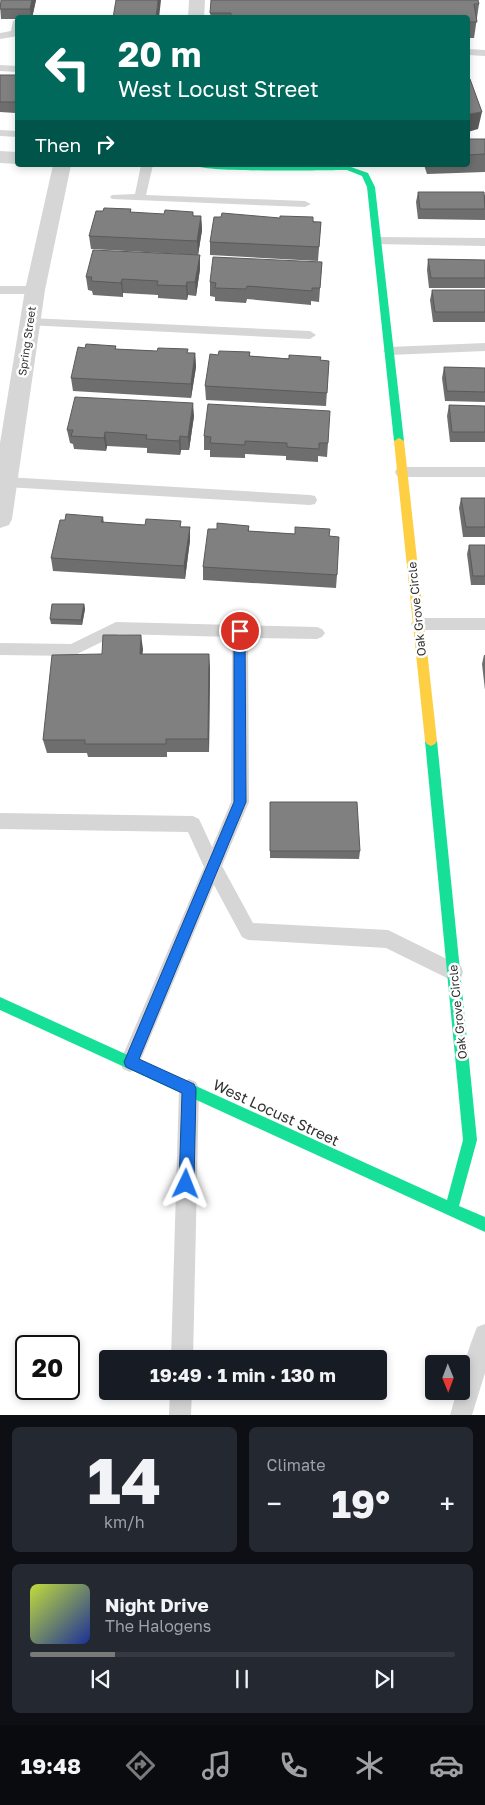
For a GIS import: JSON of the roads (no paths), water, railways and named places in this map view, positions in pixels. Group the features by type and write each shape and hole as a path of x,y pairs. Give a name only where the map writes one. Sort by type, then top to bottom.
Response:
{"street":[{"path":"196,15 197,0"},
{"path":"0,158 15,158"},
{"name":"Spring Street","path":"0,519 35,290 61,167"},
{"name":"Oak Grove Circle","path":"220,167 348,168 365,175 371,187 419,624 470,1140 451,1210"},
{"name":"West Locust Street","path":"0,1003 485,1225"}],"lane":[{"path":"0,36 15,33"},
{"path":"470,52 485,53"},
{"path":"0,68 15,69"},
{"path":"0,133 15,134"},
{"path":"140,197 147,167"},
{"path":"295,168 300,167"},
{"path":"116,196 305,204"},
{"path":"378,241 485,242"},
{"path":"0,290 35,290"},
{"path":"30,322 310,335"},
{"path":"389,351 485,348"},
{"path":"402,472 485,472"},
{"path":"6,482 310,500"},
{"path":"419,624 485,624"},
{"path":"0,649 72,650 116,628 317,632"},
{"path":"130,1062 240,802 240,631"},
{"path":"0,821 192,824 248,931 388,939 454,972"},
{"path":"182,1350 189,1089"},
{"path":"461,1415 485,1336"},
{"path":"180,1415 181,1400"}]}
